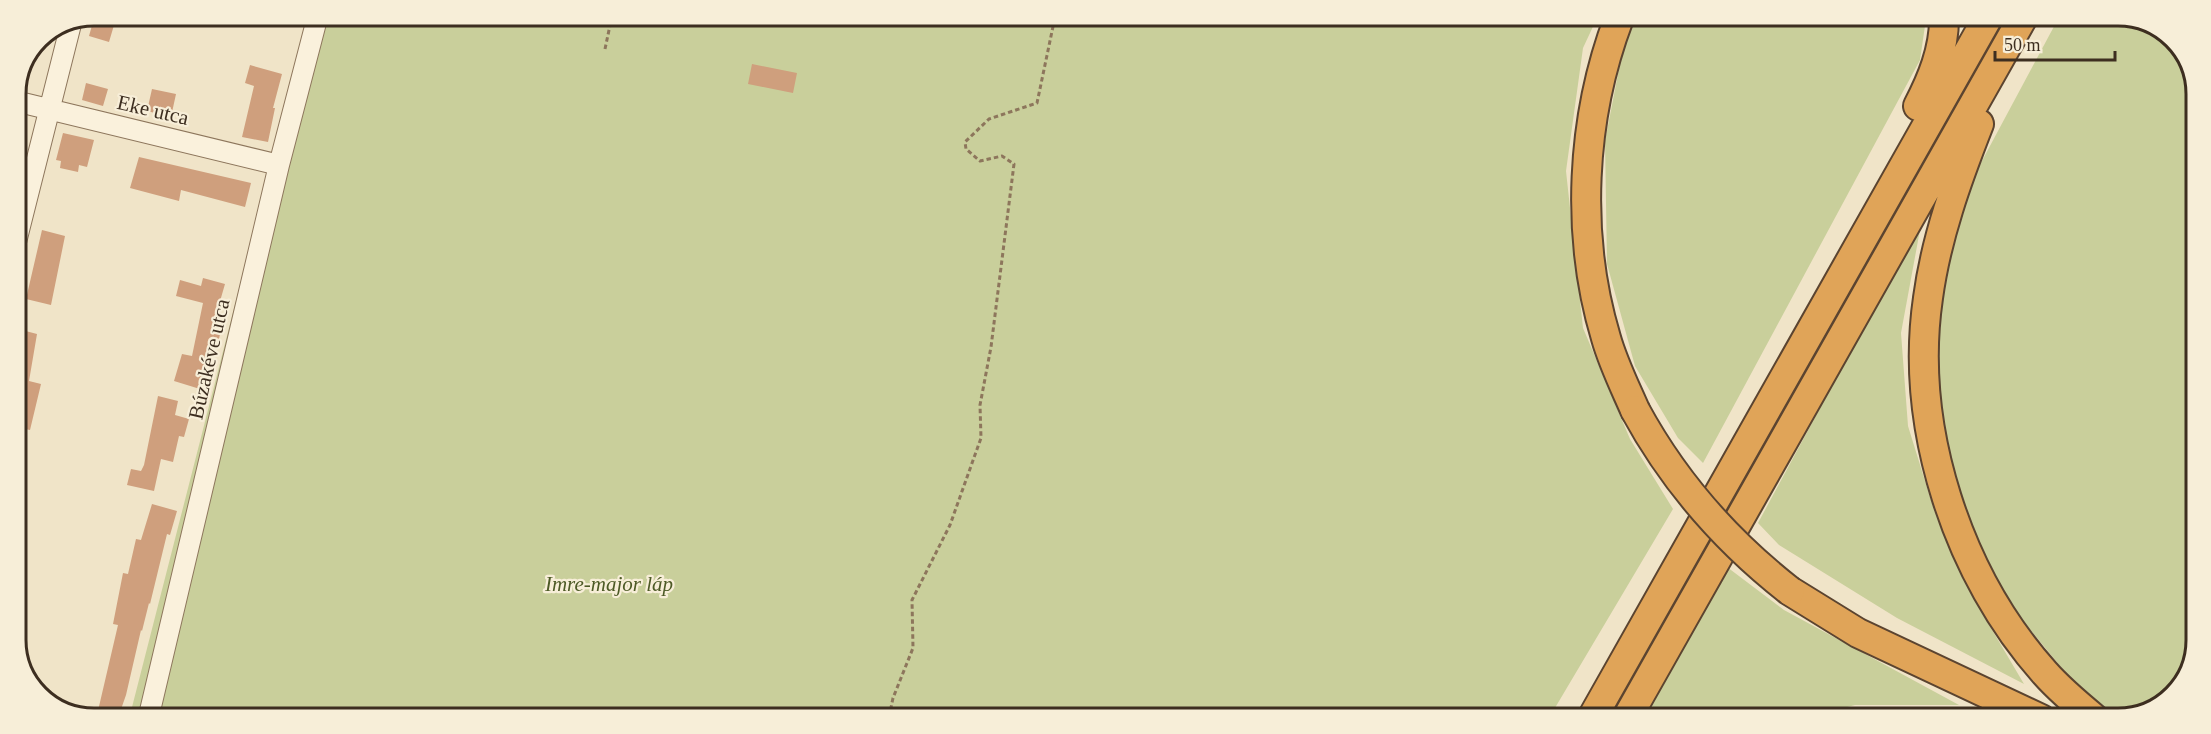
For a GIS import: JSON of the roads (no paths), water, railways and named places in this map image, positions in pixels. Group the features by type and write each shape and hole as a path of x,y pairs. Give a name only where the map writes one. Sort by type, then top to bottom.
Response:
{"highway":[{"path":"1616,26 1601,72 1589,148 1587,218 1590,263 1603,328 1615,365 1655,447 1703,510 1727,537 1762,570 1790,591 1858,633 2019,708"},
{"path":"1860,243 1868,200 1931,81 1940,51 1943,26"},
{"path":"1598,708 1983,26"},
{"path":"1633,708 2018,26"},
{"path":"2002,54 1981,120 1956,182 1933,267 1927,300 1925,336 1928,406 1944,487 1962,541 1974,568 2006,623 2045,674 2083,708"}],"street":[{"name":"Búzakéve utca","path":"151,708 279,165 315,26"},
{"path":"25,205 69,31"},
{"name":"Eke utca","path":"25,104 279,165"}],"park label":[{"name":"Imre-major láp","path":"609,584"}]}
